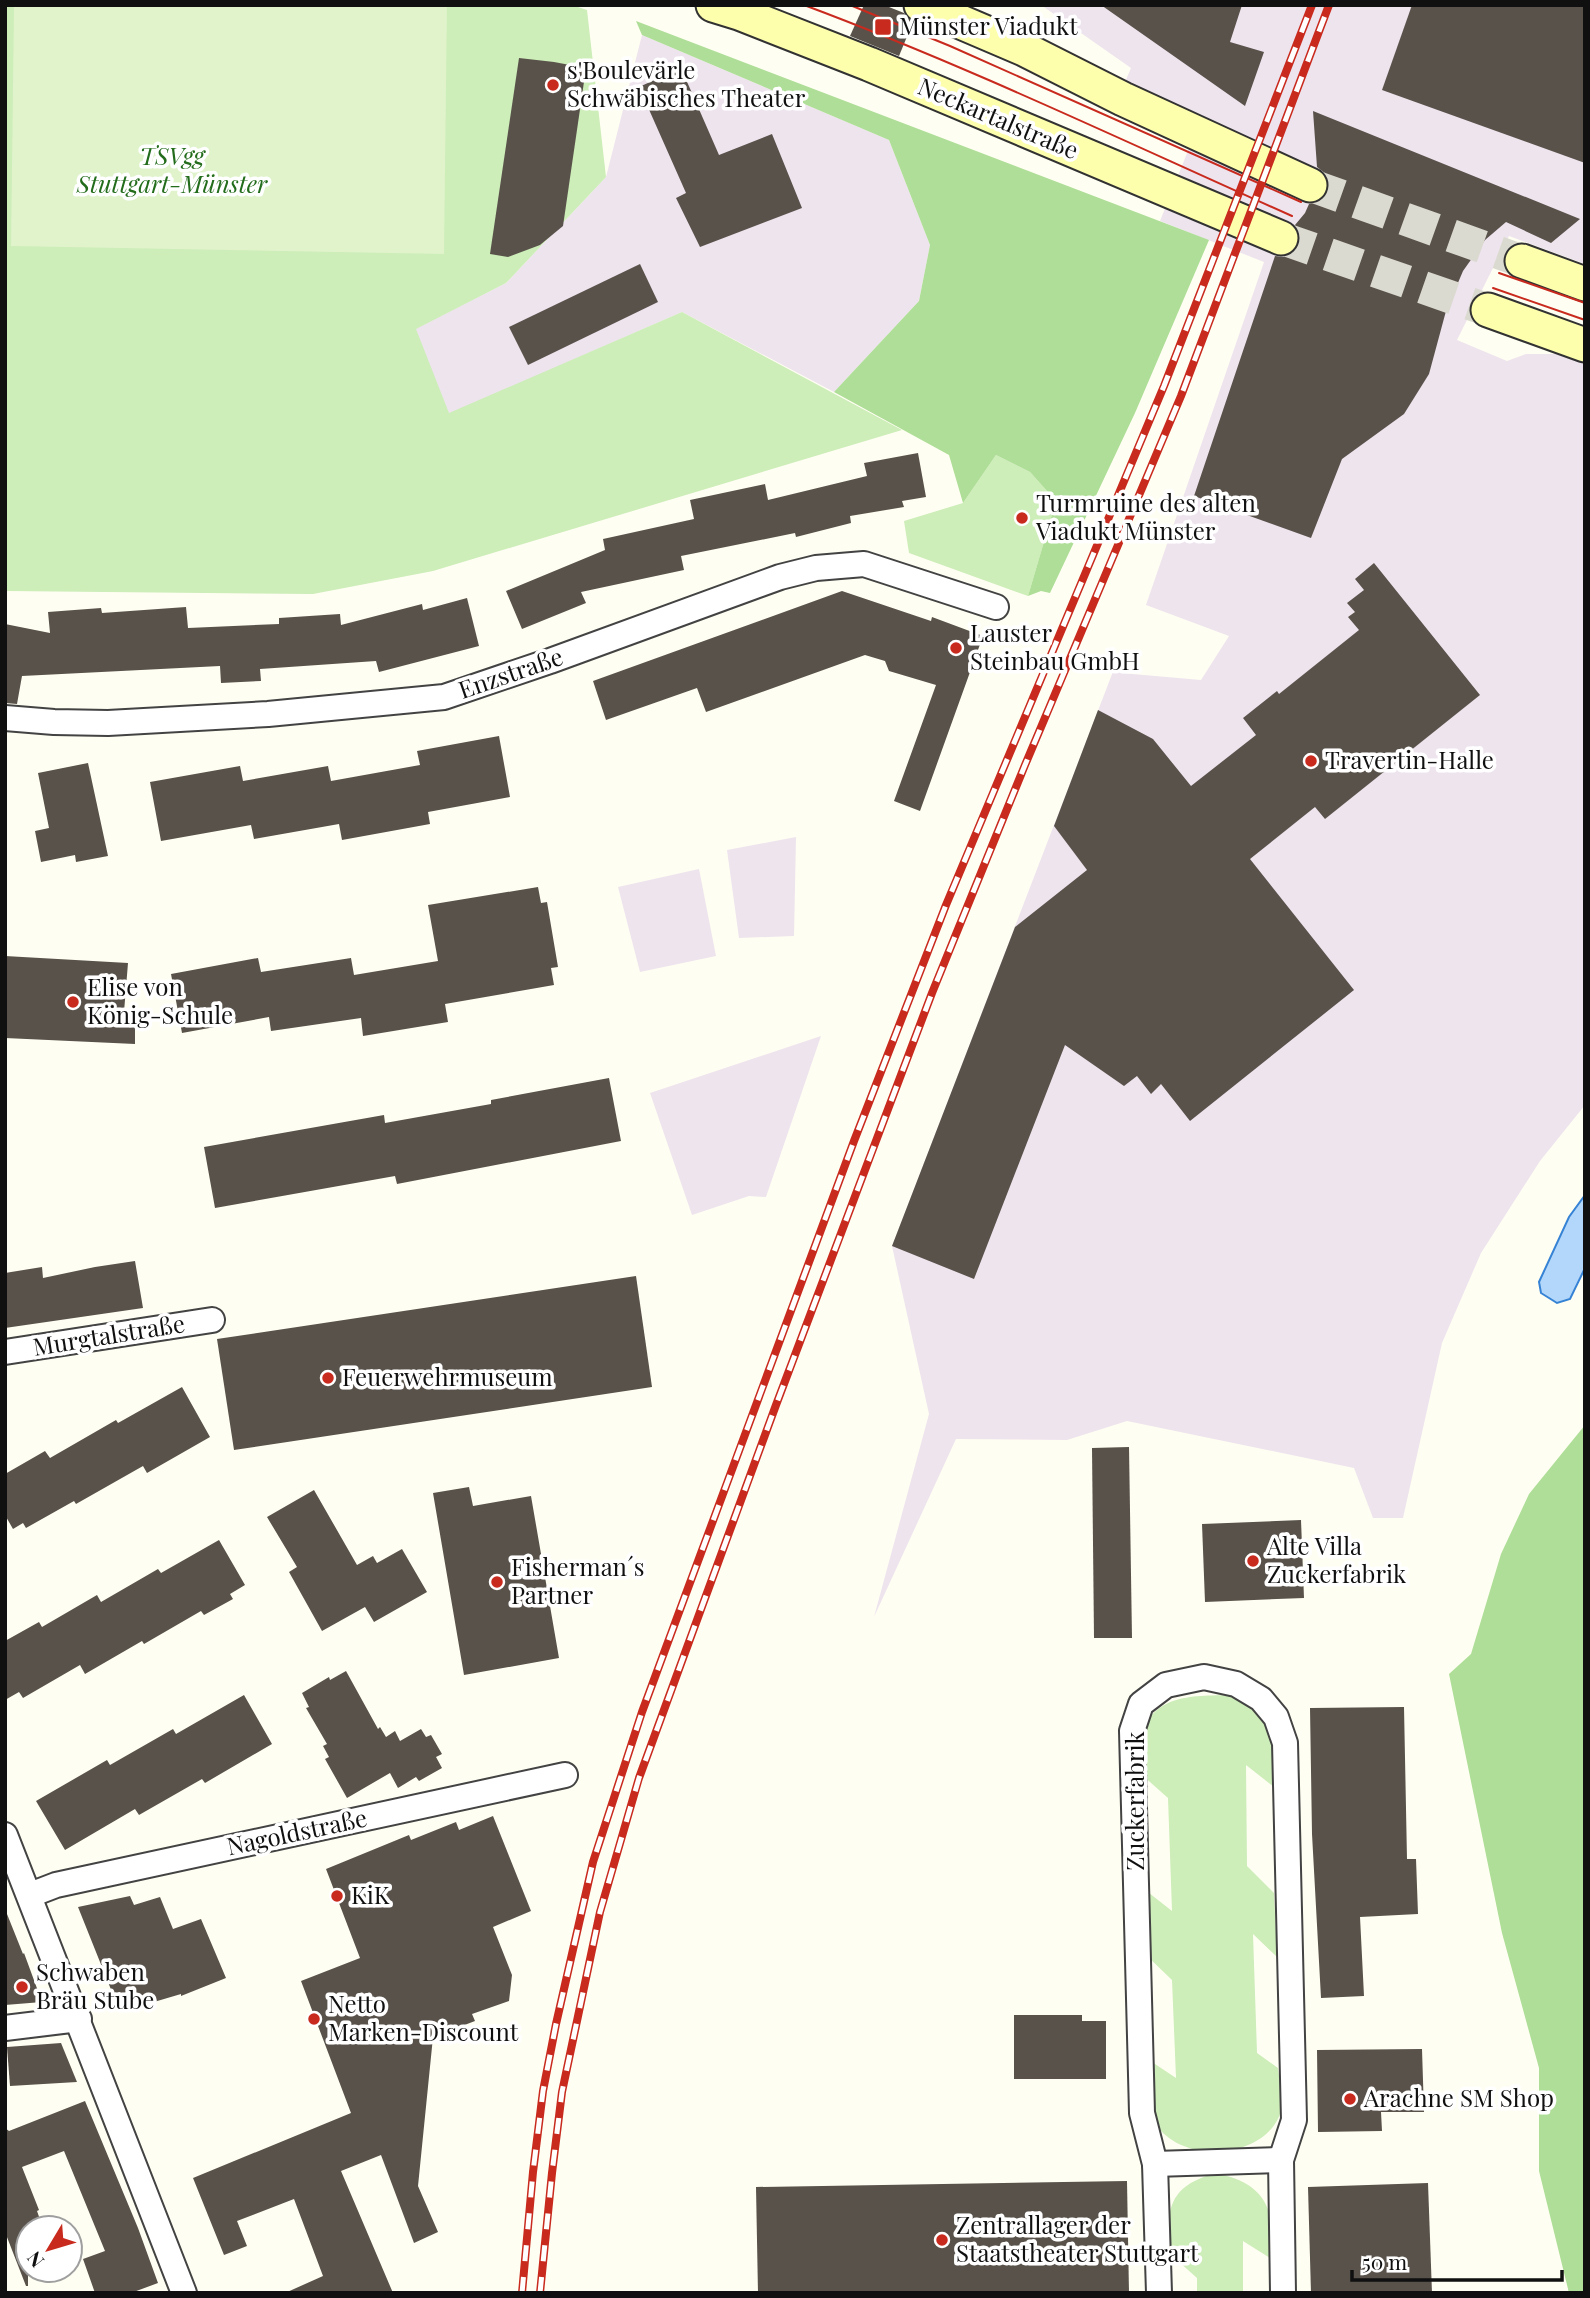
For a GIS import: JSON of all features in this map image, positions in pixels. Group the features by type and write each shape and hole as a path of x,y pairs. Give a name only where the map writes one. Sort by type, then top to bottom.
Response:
{"main road":[{"name":"Neckartalstraße","path":"713,5 869,64 1281,238"},
{"path":"921,5 1024,48 1124,99 1310,185"},
{"path":"1522,261 1585,284"},
{"path":"1488,310 1585,345"}],"street":[{"name":"Enzstraße","path":"5,718 108,723 268,714 444,697 780,577 816,568 864,564 996,607"},
{"name":"Murgtalstraße","path":"5,1352 212,1320"},
{"name":"Zuckerfabrik","path":"1159,2293 1155,2164 1142,2113 1132,1731 1141,1704 1166,1685 1204,1677 1236,1684 1261,1699 1276,1717 1285,1743 1294,2120 1281,2160 1283,2293"},
{"name":"Nagoldstraße","path":"30,1895 56,1885 565,1775"},
{"path":"5,1835 184,2293"},
{"path":"5,2028 79,2020"},
{"path":"1155,2164 1281,2160"}],"shaded area":[{"path":"1041,5 1585,5 1585,264 1509,236 1457,340 1507,361 1526,354 1566,354 1585,360 1585,1105 1540,1161 1481,1253 1442,1343 1403,1518 1373,1518 1354,1468 1127,1421 1067,1440 956,1439 874,1617 929,1414 892,1246 1114,669 1121,673 1201,680 1229,636 1146,605 1264,262 1160,221 1201,118 1125,82 1131,68"},
{"path":"642,35 889,140 930,245 919,301 834,392 682,312 449,414 415,329 506,283 606,177"},
{"path":"796,837 794,936 739,938 727,850"},
{"path":"699,869 716,956 640,972 618,887"},
{"path":"821,1036 766,1197 749,1196 692,1215 650,1093"}],"green space":[{"name":"TSVgg Stuttgart-Münster","path":"5,5 572,5 587,10 606,177 506,283 416,329 449,413 682,312 902,430 433,571 313,594 5,591"},
{"name":"TSVgg Stuttgart-Münster","path":"14,5 447,5 444,254 11,246"},
{"path":"636,21 1209,240 1135,413 1050,593 1041,591 1028,596 1056,501 1030,472 996,455 963,503 949,455 834,392 919,301 930,245 889,140 642,35"},
{"path":"996,455 1030,472 1056,501 1028,596 909,553 904,521 963,503"},
{"path":"1585,1425 1585,2293 1569,2293 1539,2171 1539,2068 1502,1933 1449,1674 1471,1654 1501,1554 1529,1494"},
{"path":"1234,1695 1248,1703 1266,1722 1273,1745 1274,1787 1246,1765 1247,1866 1274,1893 1277,1957 1253,1934 1257,2053 1278,2068 1282,2106 1273,2127 1259,2139 1242,2147 1203,2151 1184,2146 1168,2137 1154,2119 1149,2060 1176,2078 1172,1980 1145,1954 1144,1889 1172,1911 1168,1798 1141,1774 1140,1745 1146,1725 1164,1705 1190,1697"},
{"path":"1213,2174 1239,2180 1255,2190 1266,2204 1269,2213 1270,2258 1243,2241 1243,2293 1197,2293 1197,2278 1167,2251 1168,2224 1173,2202 1187,2186"}],"water":[{"path":"1585,1195 1585,1268 1570,1299 1557,1303 1541,1293 1539,1282 1569,1217"}],"building":[{"path":"864,5 884,5 904,13 913,22 899,56 850,36"},
{"path":"1101,5 1242,5 1230,42 1264,52 1245,106"},
{"path":"1412,5 1585,5 1585,163 1382,90"},
{"path":"519,58 586,68 563,226 540,245 508,257 490,254"},
{"path":"681,68 719,155 772,134 802,208 700,247 676,198 686,193 639,87"},
{"path":"1313,111 1580,219 1551,243 1506,222 1485,240 1463,271 1446,311 1429,374 1404,414 1342,459 1311,538 1194,496 1275,256 1284,257 1293,253 1300,236 1295,225 1309,204 1321,201 1328,192 1326,174 1317,167"},
{"path":"640,264 658,302 528,365 509,327"},
{"path":"918,453 926,497 902,501 904,507 850,516 851,523 796,537 795,533 681,556 684,570 581,592 586,603 522,629 506,591 605,550 603,539 694,519 690,500 765,484 768,500 867,476 864,463"},
{"path":"1374,563 1480,695 1325,819 1315,807 1250,859 1354,990 1190,1121 1161,1084 1151,1094 1137,1076 1124,1086 1065,1045 974,1279 892,1246 1015,927 1087,870 1054,826 1098,710 1153,739 1191,786 1256,735 1243,718 1277,691 1279,694 1359,630 1348,617 1355,612 1347,603 1364,590 1355,579"},
{"path":"842,591 931,621 932,617 983,636 920,811 894,801 936,685 889,671 885,661 865,655 706,712 697,688 606,720 593,681"},
{"path":"467,598 479,646 379,672 376,661 260,669 261,681 221,683 220,666 22,676 17,704 5,703 5,624 50,633 48,612 101,608 102,613 186,607 188,628 279,624 279,618 340,614 341,625 422,604 423,610"},
{"path":"499,736 510,797 428,812 430,824 342,840 339,824 254,839 251,825 161,841 150,782 240,766 243,781 328,766 331,781 420,765 417,751"},
{"path":"88,763 108,856 76,862 75,855 41,862 35,831 49,828 38,773"},
{"path":"538,887 541,903 547,902 558,967 551,968 554,985 445,1004 448,1022 363,1036 361,1018 271,1031 269,1017 182,1033 171,974 258,958 261,972 351,958 354,975 438,961 428,905"},
{"path":"5,956 128,963 124,1012 135,1014 135,1044 5,1038"},
{"path":"609,1078 621,1141 397,1184 395,1176 215,1208 204,1147 384,1115 385,1123 491,1104 491,1100"},
{"path":"135,1261 143,1308 5,1328 5,1273 42,1267 43,1278"},
{"path":"636,1276 652,1387 234,1450 217,1339"},
{"path":"182,1387 210,1437 147,1473 143,1466 76,1504 74,1501 26,1528 23,1523 13,1529 5,1515 5,1474 45,1451 50,1458 116,1420 118,1423"},
{"path":"1129,1447 1132,1638 1094,1638 1092,1448"},
{"name":"Fisherman´s Partner","path":"469,1487 473,1506 531,1496 559,1658 464,1675 433,1493"},
{"path":"314,1490 357,1565 373,1556 377,1563 402,1549 427,1592 374,1622 365,1607 322,1631 289,1572 297,1567 267,1517"},
{"name":"Alte Villa Zuckerfabrik","path":"1301,1520 1304,1598 1205,1602 1202,1524"},
{"path":"219,1540 245,1585 230,1594 233,1599 204,1615 201,1611 85,1674 80,1665 23,1698 19,1692 5,1700 5,1641 39,1622 42,1627 97,1595 101,1602 158,1569 161,1573"},
{"path":"346,1671 378,1729 380,1727 386,1737 395,1731 400,1741 421,1729 426,1737 431,1735 442,1754 436,1757 442,1768 419,1781 416,1777 398,1788 390,1773 347,1798 325,1759 329,1757 323,1746 327,1744 306,1708 309,1707 302,1693 329,1677 330,1680"},
{"path":"244,1695 272,1744 205,1783 202,1779 139,1815 135,1809 65,1850 36,1801 107,1760 110,1765 173,1729 176,1734"},
{"path":"1404,1707 1407,1859 1416,1859 1418,1914 1360,1917 1364,1996 1321,1998 1312,1834 1310,1708"},
{"path":"493,1816 531,1911 493,1927 512,1975 509,2001 472,2014 475,2021 433,2037 418,2186 438,2232 414,2243 381,2155 341,2171 393,2293 285,2293 323,2276 294,2199 237,2221 247,2246 224,2255 193,2178 351,2113 301,1981 360,1958 326,1869 409,1835 411,1840 456,1822 459,1830"},
{"path":"130,1896 134,1905 160,1897 173,1929 201,1919 226,1978 181,1996 120,2012 78,1907"},
{"path":"5,1914 24,1953 42,2002 5,2005"},
{"path":"1014,2015 1082,2015 1082,2021 1106,2021 1106,2079 1014,2079"},
{"path":"61,2043 77,2082 10,2086 7,2047"},
{"path":"1422,2049 1424,2112 1381,2112 1382,2131 1318,2132 1317,2050"},
{"path":"85,2101 158,2283 131,2293 95,2293 84,2259 105,2251 64,2151 22,2167 39,2210 38,2214 14,2214 14,2255 5,2232 5,2128 9,2131"},
{"name":"Zentrallager der Staatstheater Stuttgart","path":"1127,2181 1129,2293 758,2293 756,2187"},
{"path":"1428,2183 1432,2293 1311,2293 1308,2187"}],"tunnel":[{"path":"1310,185 1522,261"},
{"path":"1281,238 1488,310"}],"tram line":[{"path":"804,5 989,80 1292,216"},
{"path":"850,5 950,46 1301,202"},
{"path":"1499,273 1585,303"},
{"path":"1493,288 1585,320"}],"railway":[{"path":"522,2293 543,2091 556,2024 593,1862 642,1712 854,1141 946,905 1164,386 1312,5"},
{"path":"540,2293 562,2092 600,1912 639,1778 932,993 1181,396 1329,5"}],"place":[{"name":"Münster Viadukt","path":"883,27"},
{"name":"s'Boulevärle Schwäbisches Theater","path":"553,85"},
{"name":"Turmruine des alten Viadukt Münster","path":"1022,518"},
{"name":"Lauster Steinbau GmbH","path":"956,648"},
{"name":"Travertin-Halle","path":"1311,761"},
{"name":"Elise von König-Schule","path":"73,1002"},
{"name":"Feuerwehrmuseum","path":"328,1378"},
{"name":"Alte Villa Zuckerfabrik","path":"1253,1561"},
{"name":"Fisherman´s Partner","path":"497,1582"},
{"name":"KiK","path":"337,1896"},
{"name":"Schwaben Bräu Stube","path":"22,1987"},
{"name":"Netto Marken-Discount","path":"314,2019"},
{"name":"Arachne SM Shop","path":"1350,2099"},
{"name":"Zentrallager der Staatstheater Stuttgart","path":"942,2240"}]}
